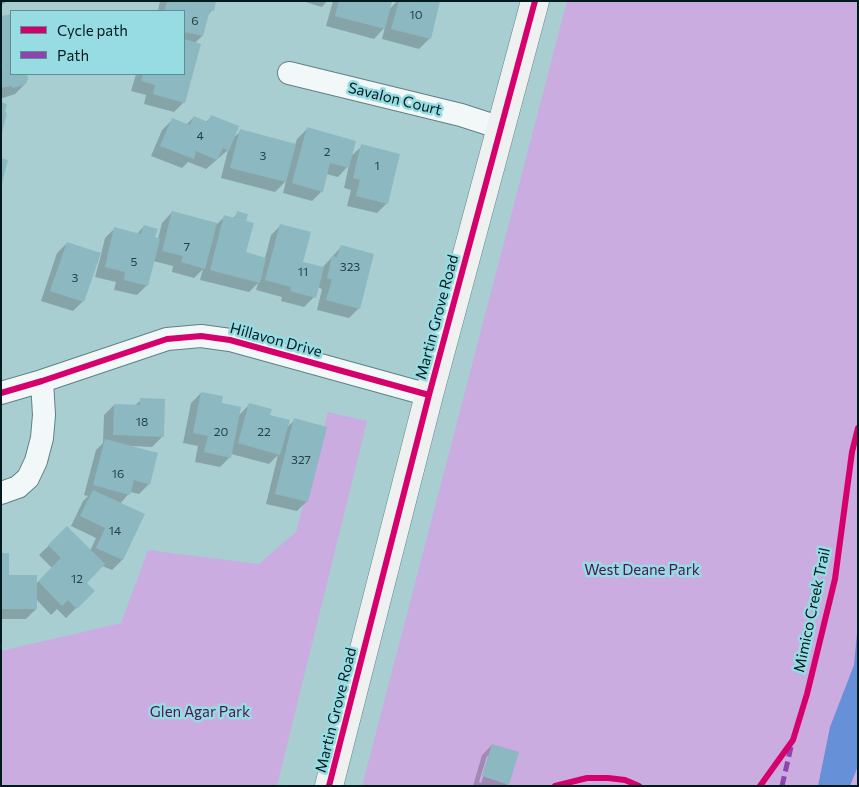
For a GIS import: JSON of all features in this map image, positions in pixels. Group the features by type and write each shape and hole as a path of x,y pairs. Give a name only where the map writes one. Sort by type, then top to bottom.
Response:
{"main road":[{"name":"Martin Grove Road","path":"329,786 429,395 535,1"}],"street":[{"name":"Savalon Court","path":"289,73 461,115 501,128"},
{"name":"Hillavon Drive","path":"1,393 167,339 201,336 230,340 429,395"},
{"path":"1,493 18,487 28,478 36,462 42,438 44,416 42,381"}],"green space":[{"name":"West Deane Park","path":"567,1 858,1 858,786 362,786"},
{"name":"Glen Agar Park","path":"328,412 367,421 277,786 1,786 1,651 121,623 148,550 259,564 296,532"}],"water":[{"path":"858,622 858,766 850,786 818,786 830,727 854,665"}],"building":[{"path":"167,1 216,1 214,11 210,10 203,36 185,32 185,10 165,10"},
{"path":"339,1 392,2 385,29 335,16"},
{"path":"399,1 440,1 431,39 391,29"},
{"path":"10,14 10,75 27,75 28,79 26,84 13,88 11,86 1,88 1,16"},
{"path":"185,39 201,44 185,103 153,94 155,85 141,81 143,75 185,75"},
{"path":"1,102 7,104 5,112 7,113 2,133"},
{"path":"211,115 239,126 229,151 223,148 217,160 196,151 194,159 160,146 172,118 190,125 194,116 208,122"},
{"path":"307,127 356,141 349,168 330,163 323,192 292,183"},
{"path":"240,129 296,144 286,182 230,168"},
{"path":"361,144 400,154 388,204 356,196 360,180 353,178"},
{"path":"1,158 8,160 2,183 1,183"},
{"path":"172,211 217,223 205,269 181,262 183,256 162,251"},
{"path":"237,211 248,214 246,221 254,223 246,252 266,258 260,283 210,270 224,215 235,218"},
{"path":"280,224 311,232 303,262 324,267 316,298 290,291 291,287 265,280"},
{"path":"144,225 158,229 155,237 160,239 148,286 124,280 125,272 105,267 114,227 141,234"},
{"path":"67,242 101,253 84,302 50,291"},
{"path":"341,245 374,254 360,309 326,300 332,279 327,278 332,256 337,257"},
{"path":"201,392 223,396 222,403 241,407 231,458 204,452 208,436 193,433"},
{"path":"140,398 165,399 164,437 113,435 114,404 140,405"},
{"path":"249,403 272,409 270,415 290,420 280,455 238,443"},
{"path":"294,418 327,427 308,502 275,494"},
{"path":"105,439 158,453 150,485 134,480 130,495 93,485"},
{"path":"93,490 145,514 123,560 96,548 105,528 80,516"},
{"path":"67,526 105,564 87,583 95,591 77,609 68,600 62,606 38,581 61,558 48,545"},
{"path":"1,553 9,553 9,575 37,575 37,609 1,609"},
{"path":"492,744 519,752 509,785 482,776"}],"marked path":[{"path":"782,786 791,747"}],"cycle path":[{"path":"329,786 429,395 535,1"},
{"path":"1,393 167,339 201,336 230,340 429,395"},
{"name":"Mimico Creek Trail","path":"760,786 793,740 807,694 835,579 852,452 858,428"},
{"path":"555,786 587,778 625,780 639,786"}]}
